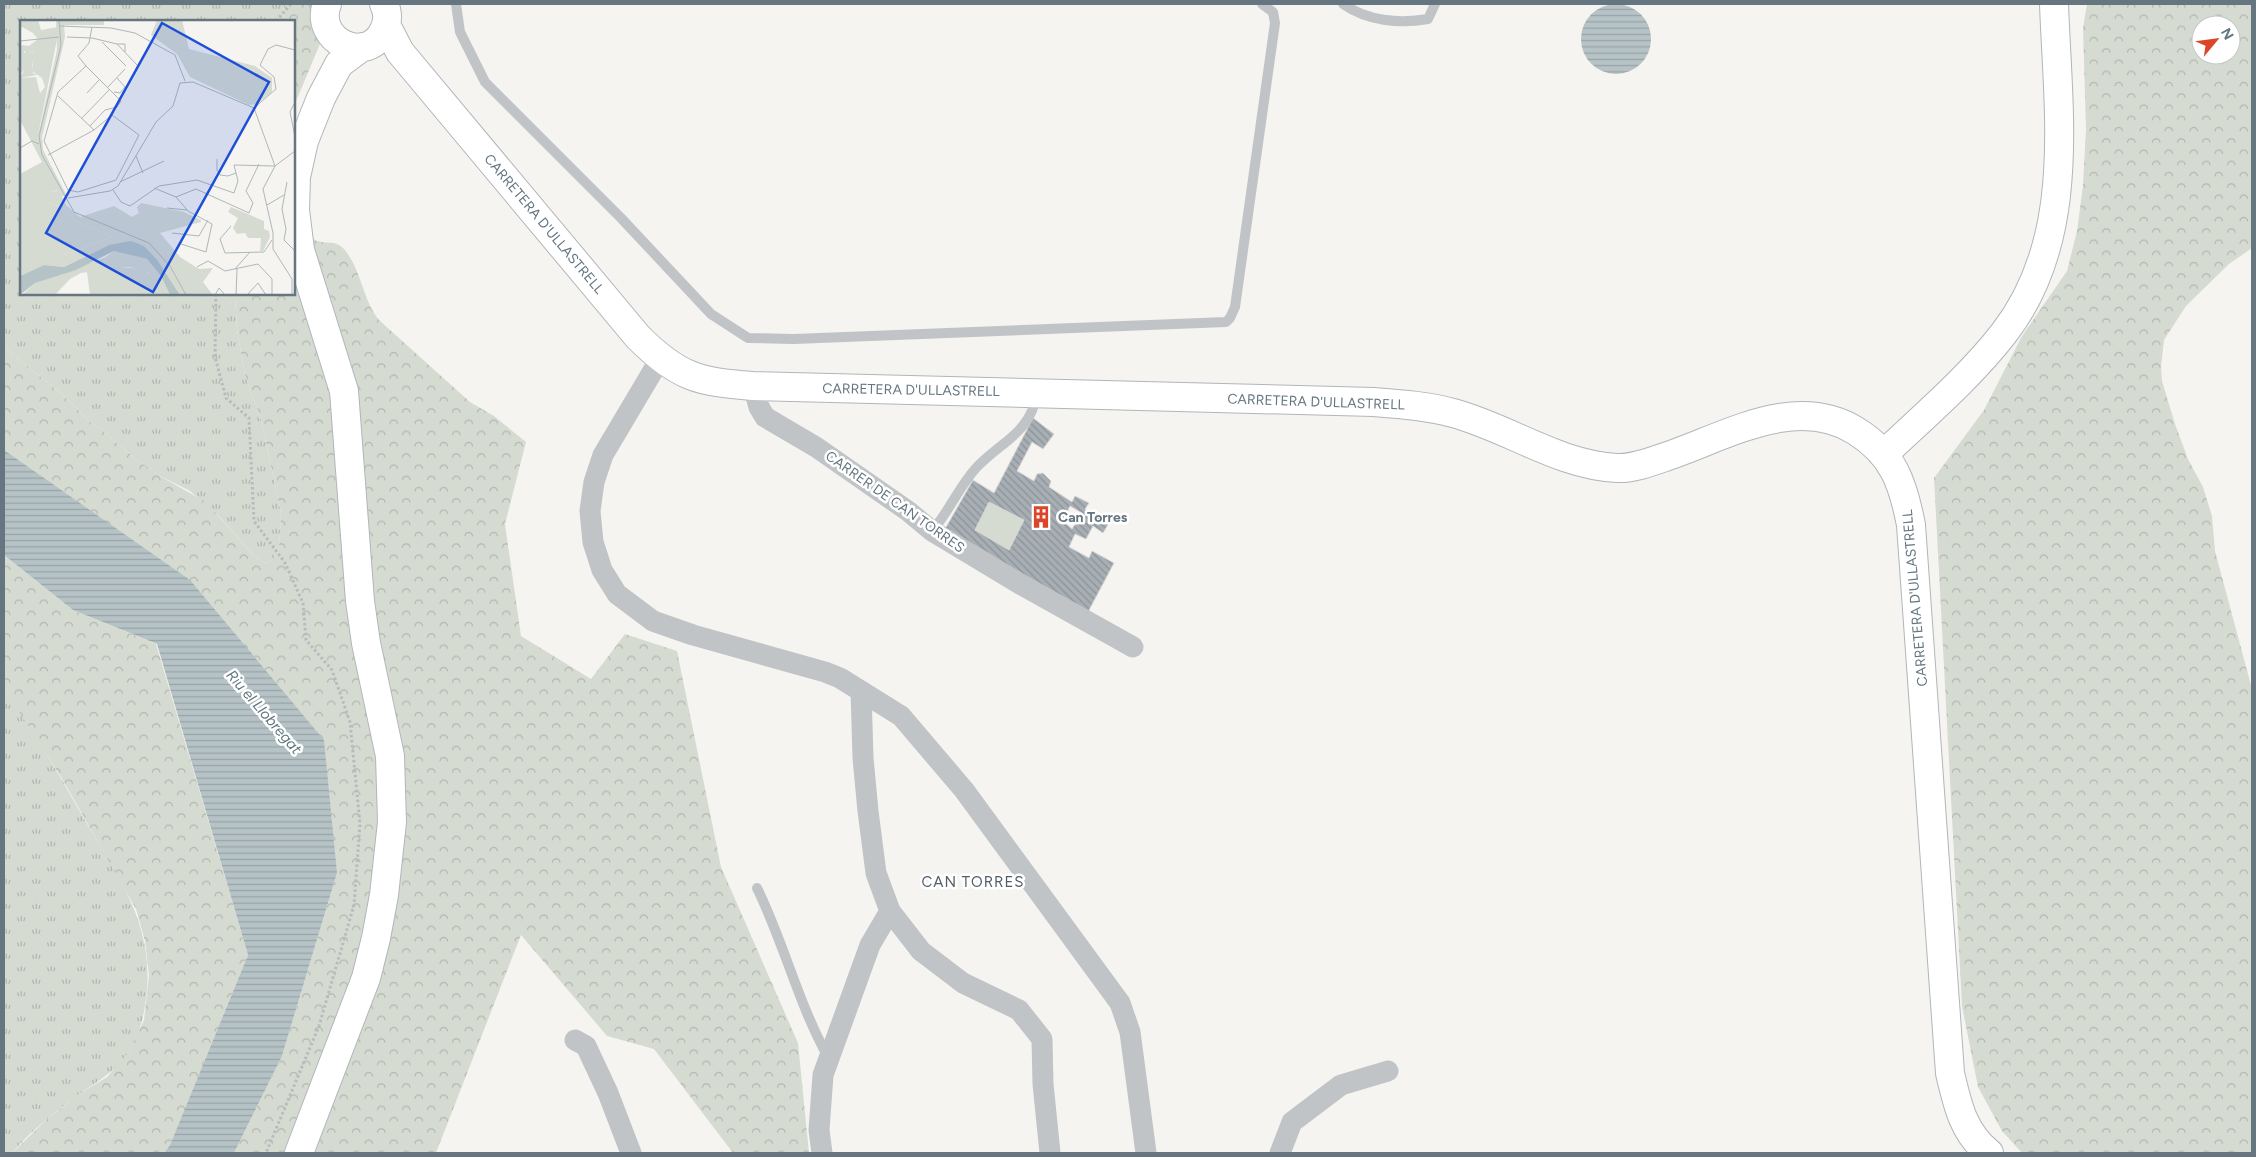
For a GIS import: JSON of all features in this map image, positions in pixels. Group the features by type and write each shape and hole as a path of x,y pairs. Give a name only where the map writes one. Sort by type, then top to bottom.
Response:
{"street":[{"name":"CARRETERA D'ULLASTRELL","path":"327,4 324,19 326,28 370,29 400,52 638,337 660,359 688,375 713,383 753,386 1374,402 1412,405 1453,413 1566,458 1594,466 1620,469 1655,461 1759,422 1812,414 1829,417 1868,438 1884,454 1905,495 1911,525 1950,1072 1960,1115 1980,1150"},
{"path":"1884,454 1985,356 2005,332 2023,306 2046,254 2054,215 2058,175 2054,4"},
{"path":"299,1153 366,978 382,903 392,822 390,756 366,643 360,601 344,391 300,250 295,210 296,177 304,142 322,98 370,29"},
{"path":"660,359 603,455 594,482 590,511 593,542 602,570 617,594 653,621 693,635 825,672 861,691 901,716 964,790 1120,1002 1130,1032 1146,1153"},
{"name":"CARRER DE CAN TORRES","path":"753,386 759,407 765,416 816,447 932,530 1020,584 1133,647"},
{"path":"861,691 862,758 869,820 876,873 890,911 921,951 963,984 1019,1010 1042,1039 1043,1084 1050,1153"},
{"path":"822,1153 819,1130 823,1075 870,945 890,911"},
{"path":"575,1040 586,1046 608,1093 631,1153"},
{"path":"1280,1153 1292,1122 1341,1085 1388,1071"}],"lane":[{"path":"456,4 460,32 486,82 621,218 711,314 748,338 794,339 1226,322 1235,307 1275,23 1273,12 1262,4"},
{"path":"1343,4 1356,13 1404,23 1428,19 1436,4"},
{"path":"932,530 944,517 960,488 977,467 1018,432 1034,408 1037,394"},
{"path":"757,888 770,914 802,1004 829,1059"}],"path":[{"path":"277,20 290,4"},
{"path":"216,295 215,357 226,398 248,418 254,521 285,563 303,603 306,640 332,670 350,722 360,824 352,914 320,1026 266,1153"}],"green space":[{"path":"4,4 284,4 283,20 20,20 20,295 235,295 237,330 245,375 261,419 281,513 279,548 274,558 267,564 253,555 218,515 190,491 158,475 131,455 89,421 64,396 4,347"},
{"path":"284,4 320,4 322,39 295,104 295,20 283,20"},
{"path":"2087,4 2252,4 2252,248 2229,264 2186,306 2164,340 2161,367 2162,381 2175,424 2188,459 2203,487 2212,516 2215,551 2252,689 2252,1153 2022,1153 2002,1131 1978,1087 1962,1006 1934,478 1984,410 2022,336 2067,271 2077,231 2083,185 2086,129 2083,28"},
{"path":"295,221 317,241 334,243 343,248 354,264 373,312 379,320 470,402 494,416 526,442 505,524 521,636 591,679 625,634 677,651 721,867 798,1043 809,1153 733,1153 654,1049 607,1036 521,935 436,1153 234,1153 282,1056 337,873 26,467 4,450 4,347 64,396 89,421 131,455 158,475 206,502 253,555 267,564 274,558 279,548 281,513 261,419 245,375 237,330 235,295 295,295"},
{"path":"989,502 1024,520 1009,550 975,530"},
{"path":"4,555 73,610 156,644 248,955 170,1145 164,1153 12,1153 46,1120 76,1096 107,1077 129,1052 144,1020 149,975 145,941 136,909 61,777 4,688"},
{"path":"4,688 43,748 119,877 139,922 145,945 147,971 146,998 142,1019 136,1039 129,1052 111,1072 49,1117 12,1153 4,1153"}],"water":[{"path":"1616,4 1629,7 1641,14 1648,26 1651,39 1648,52 1641,64 1629,71 1616,74 1603,71 1591,64 1584,52 1581,39 1584,26 1591,14 1603,7"},
{"name":"Riu el Llobregat","path":"4,450 190,580 324,740 337,873 282,1056 234,1153 164,1153 170,1145 248,955 157,644 73,610 4,555"}],"building":[{"name":"Can Torres","path":"1033,418 1054,434 1043,449 1032,442 1017,471 1034,481 1037,474 1043,473 1051,481 1049,487 1072,502 1075,496 1089,503 1085,509 1110,521 1103,533 1093,526 1086,539 1075,534 1069,547 1089,558 1092,551 1114,563 1088,612 945,529 973,480 994,493","holes":["989,502 1024,520 1009,550 975,530","1070,506 1082,513 1072,529 1063,521"]}],"place":[{"name":"Can Torres","path":"1041,517"}],"district":[{"name":"CAN TORRES","path":"973,882"}]}
